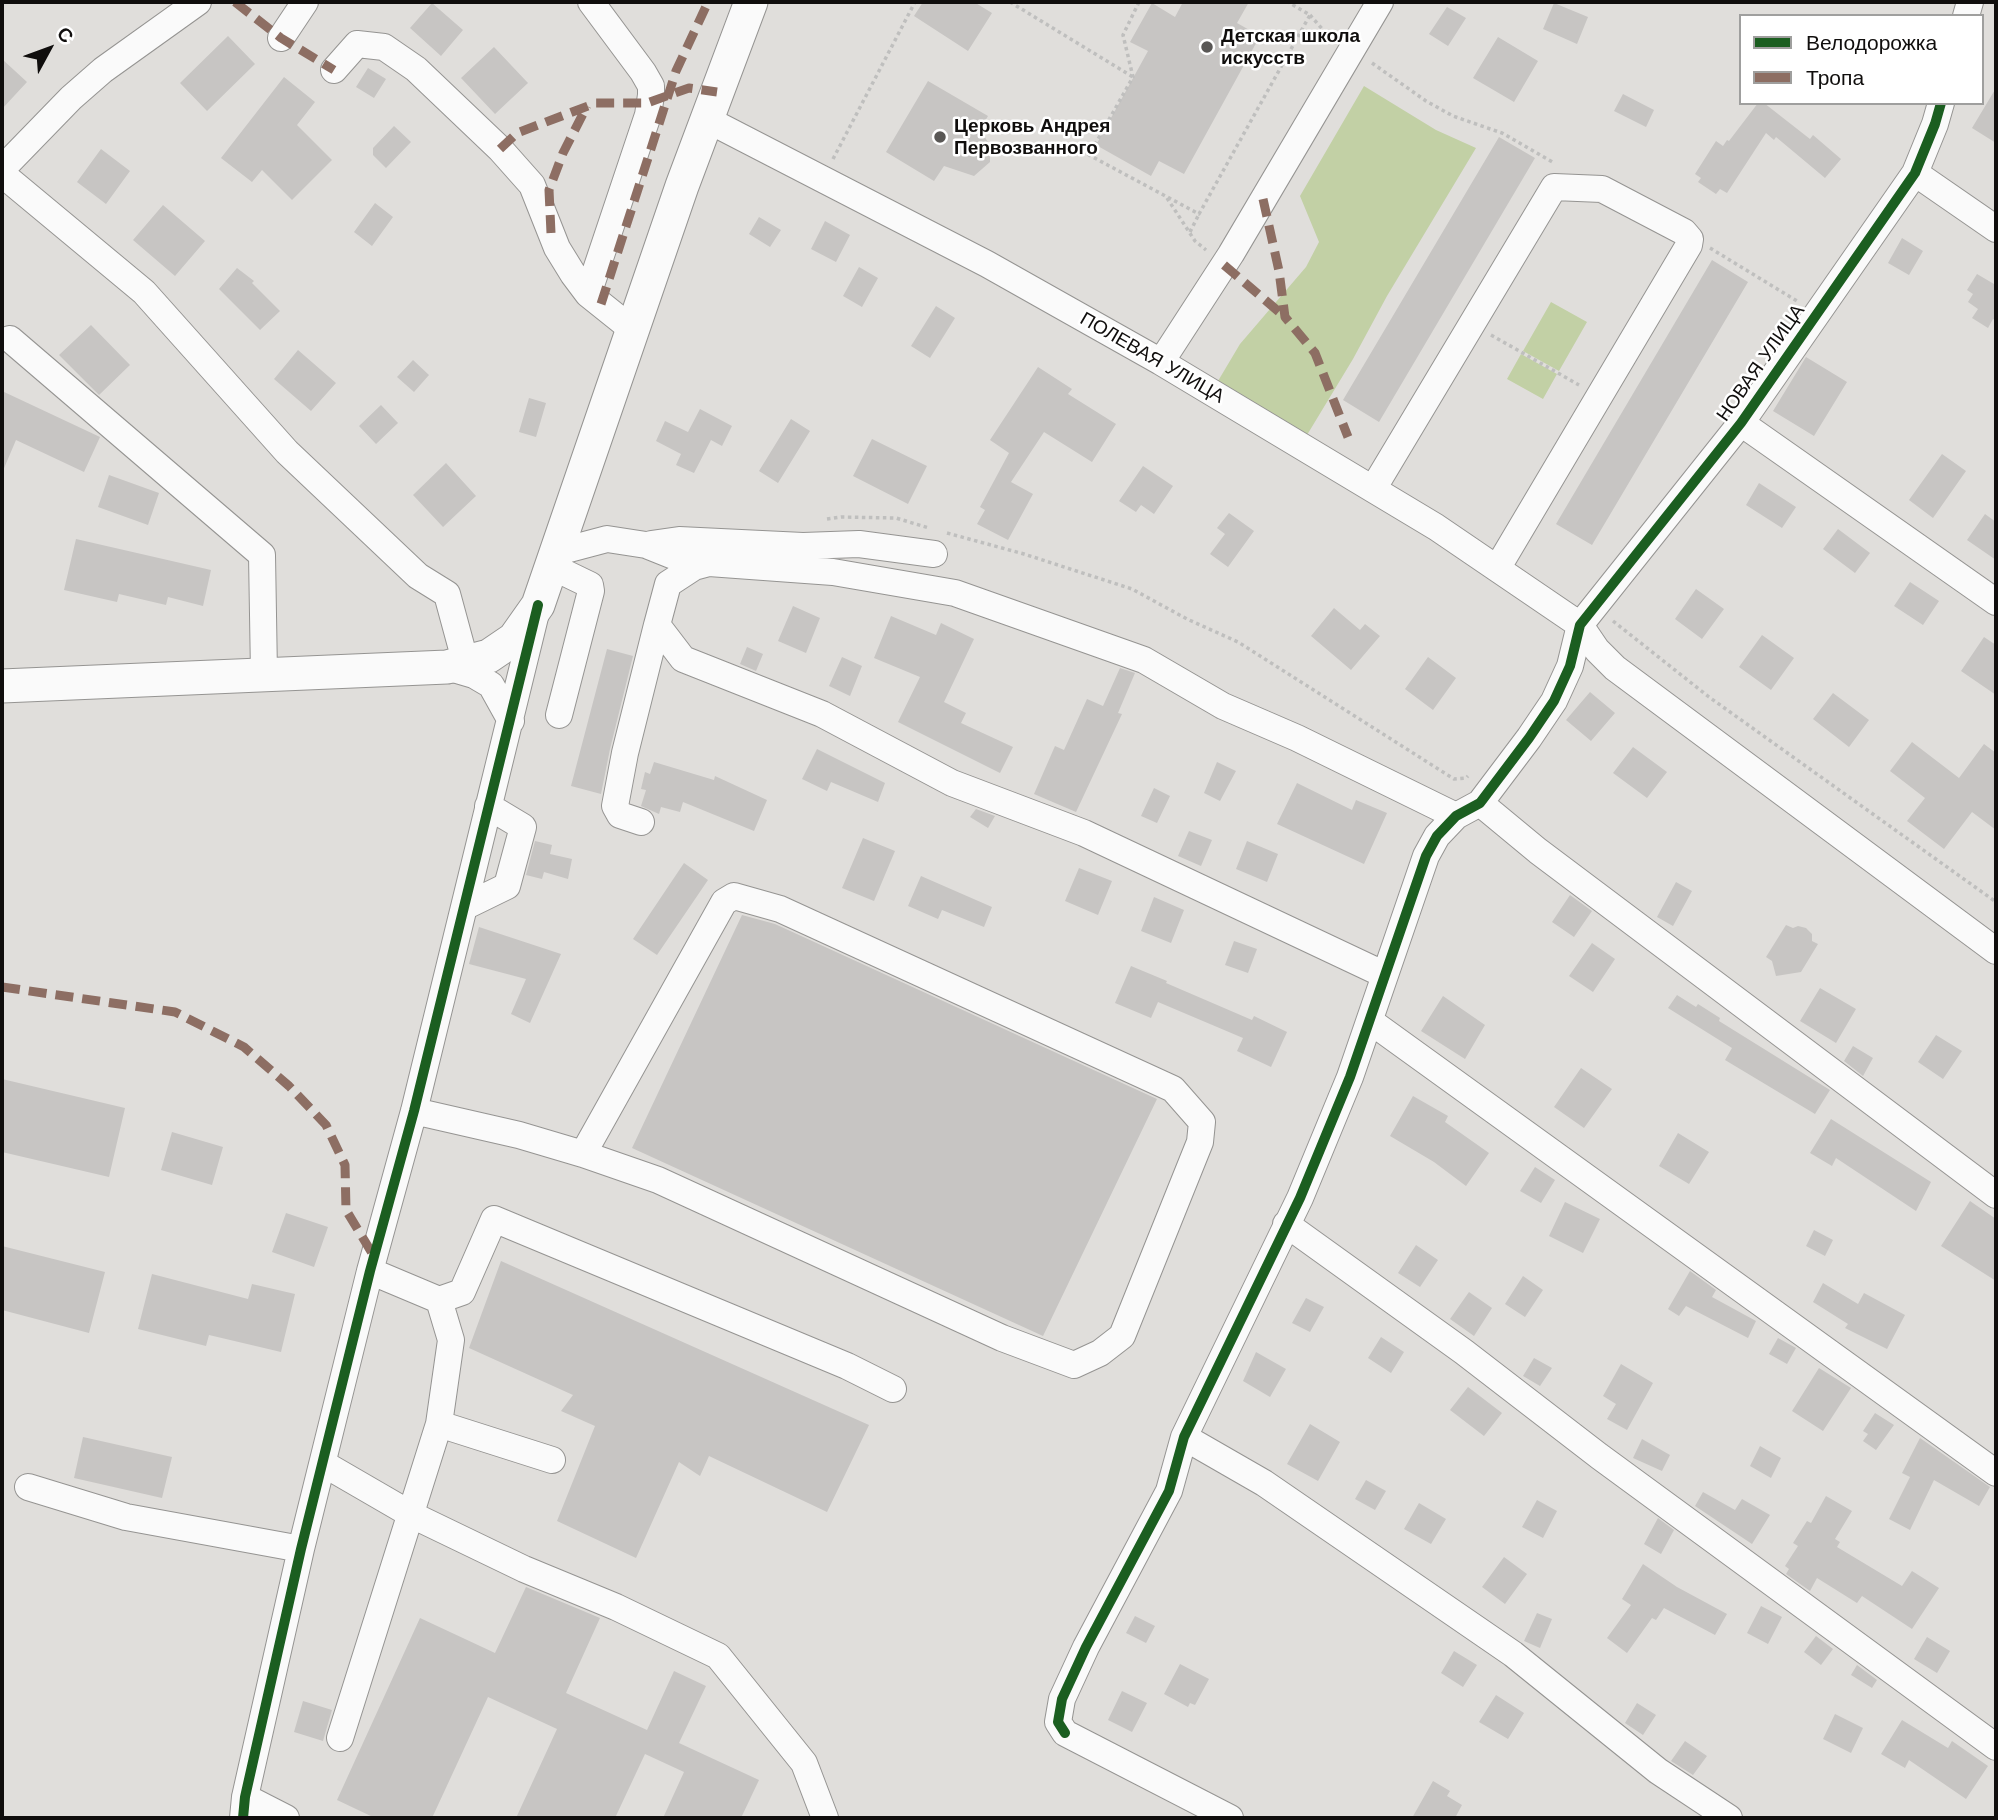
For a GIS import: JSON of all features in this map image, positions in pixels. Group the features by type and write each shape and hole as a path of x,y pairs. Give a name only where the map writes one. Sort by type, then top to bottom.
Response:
{"main road":[{"path":"2,686 457,665 489,656 514,639 538,605 559,561 633,330 706,119 751,2"}],"street":[{"path":"198,2 103,70 71,98 2,172 144,292 287,452 418,576 447,594 457,665 491,685 510,721"},
{"path":"281,38 304,2"},
{"path":"588,294 648,115 651,95 651,86 643,72 591,2"},
{"path":"1161,362 1224,265 1380,2"},
{"path":"334,70 357,44 384,47 416,69 500,149 532,185 557,248 588,294 633,330"},
{"name":"НОВАЯ УЛИЦА","path":"1588,616 1741,423 1915,173 1940,105"},
{"name":"ПОЛЕВАЯ УЛИЦА","path":"706,119 987,264 1161,362 1373,488 1498,567 1588,616 1597,650 1615,667 1996,951"},
{"path":"1915,173 1996,229"},
{"path":"1373,488 1554,187 1602,189 1684,232 1690,239 1689,245 1498,567"},
{"path":"10,339 262,555 264,674"},
{"path":"1741,423 1996,602"},
{"path":"646,545 679,540 803,546 938,539"},
{"path":"559,715 591,591 590,584 559,561 607,540 646,545 681,559 833,572 955,593 1144,660 1223,706 1297,738 1457,816"},
{"path":"641,822 620,815 615,806 625,753 657,625 668,584 694,567 709,563"},
{"path":"286,1818 244,1808 301,1549 370,1271 414,1111 538,605"},
{"path":"1230,1818 1065,1733 1058,1722 1062,1699 1086,1647 1169,1491 1184,1437 1300,1198 1350,1077 1426,856 1437,836 1457,816 1480,803 1554,701 1588,616"},
{"path":"657,625 683,659 822,714 952,783 1084,833 1385,975"},
{"path":"1480,803 1538,851 1996,1195"},
{"path":"464,907 507,886 523,827 488,806"},
{"path":"414,1111 519,1135 658,1180 1002,1338 1074,1365 1100,1353 1122,1336 1200,1142 1202,1122 1173,1089 780,909 734,896 724,902 583,1154"},
{"path":"1370,1021 1996,1473"},
{"path":"370,1271 439,1300 462,1292 494,1219 847,1366 893,1389"},
{"path":"1286,1224 1464,1352 1599,1456 1996,1747"},
{"path":"340,1738 439,1424 451,1340 439,1300"},
{"path":"439,1424 552,1460"},
{"path":"1184,1437 1264,1483 1492,1639 1658,1771 1729,1818"},
{"path":"324,1464 412,1515 524,1569 616,1607 718,1656 804,1763 825,1818"},
{"path":"28,1487 126,1517 301,1549"}],"path":[{"path":"832,161 915,2"},
{"path":"1010,2 1133,77"},
{"path":"1139,2 1123,36 1133,77 1089,155 1199,214"},
{"path":"1288,2 1310,15 1324,31 1426,101 1453,116 1502,133 1560,167"},
{"path":"1189,232 1310,15"},
{"path":"1167,197 1195,241 1224,265"},
{"path":"1690,239 1700,242 1817,313"},
{"path":"1471,323 1599,396"},
{"path":"818,521 841,517 896,517 938,539 1024,554 1132,589 1248,648 1454,779 1466,778 1474,770"},
{"path":"1588,616 1709,697 1996,902"}],"green space":[{"path":"1364,86 1436,130 1476,148 1307,435 1218,381 1240,344 1306,267 1319,242 1300,196"},
{"path":"1551,302 1587,322 1559,371 1523,351"},
{"path":"1521,354 1557,374 1543,399 1507,379"}],"building":[{"path":"923,2 974,2 992,13 968,51 914,16"},
{"path":"1183,2 1249,2 1237,23 1260,36 1184,174 1159,161 1151,176 1096,145 1148,51 1130,42 1152,3 1175,17"},
{"path":"432,3 463,30 441,56 410,28"},
{"path":"1554,3 1588,17 1577,44 1543,29"},
{"path":"1447,7 1466,18 1448,46 1429,34"},
{"path":"228,36 255,64 207,111 180,83"},
{"path":"1498,37 1538,61 1514,102 1473,78"},
{"path":"494,47 528,83 495,114 461,78"},
{"path":"2,59 27,82 2,109"},
{"path":"368,68 386,79 374,98 356,87"},
{"path":"284,77 315,102 297,125 332,160 292,200 262,170 252,182 221,158"},
{"name":"Церковь Андрея Первозванного","path":"928,81 988,116 980,130 990,145 990,162 974,176 944,166 934,181 886,152"},
{"path":"1996,88 1996,143 1972,128"},
{"path":"1623,94 1654,110 1646,127 1614,111"},
{"path":"1756,105 1767,105 1810,139 1813,135 1841,159 1825,178 1776,137 1774,140 1766,133 1727,193 1720,189 1716,194 1698,182 1701,178 1695,174 1716,141 1723,146"},
{"path":"394,126 411,142 386,168 373,155 373,148"},
{"path":"1499,137 1535,158 1379,422 1343,400"},
{"path":"101,149 130,171 106,204 77,182"},
{"path":"375,203 393,217 372,246 354,232"},
{"path":"163,205 205,241 175,276 133,240"},
{"path":"759,217 781,230 770,247 749,234"},
{"path":"825,221 850,235 836,262 811,249"},
{"path":"1902,238 1923,251 1909,275 1888,263"},
{"path":"1712,260 1748,282 1592,545 1556,524"},
{"path":"859,267 878,278 862,307 843,296"},
{"path":"237,268 254,281 252,283 280,311 260,330 219,289"},
{"path":"1977,274 1994,284 1996,280 1996,321 1993,319 1988,328 1972,318 1978,309 1968,302 1973,294 1967,290"},
{"path":"936,306 955,318 930,358 911,346"},
{"path":"91,325 130,365 99,395 59,355"},
{"path":"298,350 336,383 311,411 274,379"},
{"path":"1806,357 1847,382 1814,436 1773,411"},
{"path":"413,360 429,375 414,392 397,377"},
{"path":"1038,367 1072,389 1068,394 1116,424 1092,462 1044,432 1011,482 1033,494 1008,540 977,524 985,510 980,507 1009,453 990,440"},
{"path":"2,391 100,437 84,472 16,440 2,473"},
{"path":"529,398 546,403 536,437 519,432"},
{"path":"381,405 398,423 376,444 359,426"},
{"path":"700,409 732,426 722,446 711,440 694,473 676,465 681,454 656,441 665,421 688,432"},
{"path":"791,419 810,431 778,483 759,471"},
{"path":"872,439 927,466 908,504 853,476"},
{"path":"1942,454 1966,471 1933,518 1909,500"},
{"path":"446,463 476,496 443,527 413,495"},
{"path":"1143,466 1173,486 1154,514 1141,505 1136,512 1119,501"},
{"path":"109,475 159,493 148,525 98,507"},
{"path":"1759,483 1796,507 1782,528 1746,505"},
{"path":"1229,513 1254,531 1228,567 1210,554 1225,534 1217,528"},
{"path":"1985,514 1996,522 1996,560 1967,540"},
{"path":"1838,529 1870,553 1855,573 1823,549"},
{"path":"76,539 211,570 203,606 168,597 166,605 119,594 117,602 64,590"},
{"path":"1910,582 1939,601 1923,625 1894,606"},
{"path":"1696,589 1724,609 1702,639 1675,619"},
{"path":"793,606 820,618 806,653 778,641"},
{"path":"1334,608 1360,630 1365,624 1380,636 1351,670 1311,636"},
{"path":"891,616 936,635 941,623 974,639 944,702 966,713 961,723 1013,747 1000,773 898,722 920,677 874,658"},
{"path":"1762,635 1794,658 1771,690 1739,667"},
{"path":"1984,637 1996,645 1996,695 1961,671"},
{"path":"747,647 763,654 756,671 740,664"},
{"path":"607,649 633,656 601,794 571,786"},
{"path":"842,657 862,666 850,696 829,686"},
{"path":"1428,657 1456,678 1433,710 1405,689"},
{"path":"1120,668 1135,673 1118,713 1122,714 1076,812 1034,794 1055,746 1064,750 1087,699 1103,706"},
{"path":"1590,692 1615,713 1591,741 1566,720"},
{"path":"1833,693 1869,720 1849,747 1813,719"},
{"path":"1912,742 1959,778 1984,744 1996,753 1996,830 1972,812 1944,849 1907,821 1925,798 1890,771"},
{"path":"1633,747 1667,772 1647,798 1613,773"},
{"path":"817,749 885,783 878,802 831,782 827,791 802,779"},
{"path":"654,762 714,780 715,776 767,800 754,831 683,802 680,812 661,807 659,814 641,806 646,790 641,789 645,772 650,774"},
{"path":"1217,762 1236,771 1220,801 1204,793"},
{"path":"1297,783 1352,810 1356,800 1387,813 1364,864 1277,824"},
{"path":"1154,788 1170,796 1157,823 1141,816"},
{"path":"976,809 995,816 988,828 970,817"},
{"path":"1189,831 1212,840 1201,866 1178,856"},
{"path":"863,838 895,851 874,901 842,888"},
{"path":"535,841 552,845 550,854 572,859 568,879 544,872 542,879 526,875"},
{"path":"1247,841 1278,854 1267,882 1236,869"},
{"path":"684,863 708,880 657,955 633,939"},
{"path":"1079,868 1112,881 1098,915 1065,901"},
{"path":"921,876 992,907 984,927 942,910 938,919 908,906"},
{"path":"1676,882 1692,891 1673,926 1657,917"},
{"path":"1570,895 1592,911 1574,937 1552,922"},
{"path":"1154,897 1184,910 1171,943 1141,931"},
{"path":"742,915 775,924 1157,1099 1043,1336 632,1148"},
{"path":"1786,925 1806,928 1812,934 1812,941 1818,944 1801,972 1776,976 1772,961 1766,957"},
{"path":"479,927 561,954 530,1023 511,1014 526,979 469,964"},
{"path":"1234,941 1257,949 1248,973 1225,965"},
{"path":"1592,943 1615,959 1593,992 1569,976"},
{"path":"1131,966 1252,1020 1254,1016 1287,1032 1271,1067 1237,1051 1243,1038 1158,1002 1151,1018 1115,1003"},
{"path":"1820,988 1856,1009 1836,1043 1800,1021"},
{"path":"1677,995 1696,1007 1698,1004 1720,1018 1719,1021 1830,1090 1815,1114 1725,1060 1732,1048 1668,1008"},
{"path":"1443,996 1485,1025 1465,1059 1421,1031"},
{"path":"1936,1035 1962,1051 1943,1079 1918,1062"},
{"path":"1853,1046 1873,1058 1863,1076 1844,1061"},
{"path":"1581,1068 1612,1089 1584,1128 1554,1107"},
{"path":"2,1079 125,1108 109,1177 2,1152"},
{"path":"1413,1096 1448,1116 1445,1122 1489,1153 1466,1186 1434,1162 1390,1136"},
{"path":"1831,1119 1931,1182 1916,1211 1836,1158 1832,1166 1810,1153"},
{"path":"172,1132 223,1147 212,1185 161,1170"},
{"path":"1678,1133 1709,1152 1689,1184 1659,1166"},
{"path":"1535,1167 1555,1180 1541,1203 1520,1191"},
{"path":"1970,1201 1996,1219 1996,1281 1941,1246"},
{"path":"1565,1202 1600,1219 1583,1253 1549,1236"},
{"path":"286,1213 328,1227 314,1267 272,1252"},
{"path":"1814,1230 1833,1240 1825,1256 1806,1246"},
{"path":"1416,1245 1438,1260 1420,1287 1398,1273"},
{"path":"2,1246 105,1272 89,1333 2,1310"},
{"path":"501,1261 869,1425 827,1512 709,1456 700,1476 679,1462 636,1558 557,1521 595,1426 561,1411 573,1395 469,1348"},
{"path":"1690,1271 1716,1290 1712,1297 1756,1321 1748,1338 1686,1306 1679,1316 1668,1309"},
{"path":"152,1274 248,1299 252,1284 295,1294 281,1352 209,1335 206,1346 138,1329"},
{"path":"1523,1276 1543,1290 1525,1317 1505,1304"},
{"path":"1823,1283 1858,1304 1864,1293 1905,1315 1887,1349 1845,1328 1848,1324 1813,1302"},
{"path":"1469,1292 1492,1308 1474,1336 1450,1319"},
{"path":"1306,1298 1324,1307 1310,1332 1292,1323"},
{"path":"1381,1337 1404,1352 1391,1373 1368,1358"},
{"path":"1778,1338 1796,1348 1787,1364 1769,1354"},
{"path":"1256,1352 1286,1369 1270,1397 1243,1381"},
{"path":"1534,1358 1552,1368 1540,1386 1523,1376"},
{"path":"1621,1364 1653,1383 1627,1430 1607,1419 1616,1404 1603,1396"},
{"path":"1819,1368 1851,1388 1823,1431 1792,1411"},
{"path":"1468,1387 1502,1413 1484,1436 1450,1410"},
{"path":"1875,1413 1894,1425 1876,1450 1863,1441 1868,1434 1863,1431"},
{"path":"1310,1424 1340,1442 1318,1481 1287,1464"},
{"path":"83,1437 172,1457 162,1498 74,1478"},
{"path":"1920,1438 1990,1487 1979,1506 1934,1480 1910,1530 1889,1519 1910,1477 1902,1473"},
{"path":"1642,1439 1670,1455 1662,1471 1633,1458"},
{"path":"1760,1446 1781,1458 1771,1478 1750,1466"},
{"path":"1366,1480 1386,1491 1375,1510 1355,1499"},
{"path":"1703,1492 1735,1510 1742,1499 1770,1515 1752,1544 1695,1506"},
{"path":"1826,1496 1852,1511 1835,1539 1840,1542 1837,1547 1902,1586 1912,1571 1939,1588 1912,1629 1862,1596 1857,1603 1817,1578 1810,1591 1786,1574 1789,1569 1785,1566 1798,1546 1793,1543 1807,1521 1811,1523"},
{"path":"1537,1500 1557,1511 1543,1538 1522,1527"},
{"path":"1419,1503 1446,1519 1431,1544 1404,1529"},
{"path":"1658,1518 1674,1530 1661,1554 1644,1544"},
{"path":"1504,1557 1527,1574 1505,1604 1482,1587"},
{"path":"1643,1564 1677,1587 1727,1614 1715,1635 1664,1608 1656,1620 1652,1618 1627,1653 1607,1638 1631,1605 1622,1599"},
{"path":"526,1587 600,1618 566,1693 647,1730 674,1671 706,1686 679,1743 759,1780 741,1818 663,1818 684,1772 645,1754 615,1818 516,1818 557,1729 488,1697 432,1818 375,1818 337,1800 420,1618 495,1653"},
{"path":"1761,1606 1782,1617 1768,1644 1747,1633"},
{"path":"1537,1613 1552,1619 1540,1648 1524,1641"},
{"path":"1135,1616 1155,1626 1146,1643 1126,1633"},
{"path":"1816,1636 1833,1649 1821,1665 1804,1652"},
{"path":"1927,1637 1950,1651 1937,1673 1914,1659"},
{"path":"1454,1651 1477,1665 1463,1687 1441,1673"},
{"path":"1180,1664 1209,1679 1195,1705 1190,1703 1188,1707 1164,1694"},
{"path":"1857,1665 1877,1680 1872,1688 1851,1675"},
{"path":"1122,1691 1147,1703 1132,1732 1108,1720"},
{"path":"1496,1695 1524,1713 1508,1739 1479,1722"},
{"path":"303,1701 332,1710 323,1741 294,1732"},
{"path":"1637,1703 1656,1715 1643,1735 1625,1723"},
{"path":"1835,1714 1863,1728 1851,1753 1823,1739"},
{"path":"1902,1720 1948,1748 1952,1741 1988,1766 1966,1799 1909,1760 1905,1768 1881,1754"},
{"path":"1685,1741 1707,1756 1693,1775 1671,1761"},
{"path":"1433,1781 1450,1791 1447,1796 1462,1805 1455,1818 1412,1818"}],"marked path":[{"path":"235,2 281,38 334,70"},
{"path":"601,304 676,71 708,2"},
{"path":"500,149 517,133 596,103 647,103 689,88 717,92"},
{"path":"551,233 549,190 563,153 587,106"},
{"path":"1263,199 1279,271 1285,317 1315,353 1348,437"},
{"path":"1224,265 1285,317"},
{"path":"2,987 175,1012 244,1047 289,1086 326,1125 345,1165 346,1210 375,1258"}],"cycle path":[{"path":"1065,1733 1058,1722 1062,1699 1086,1647 1169,1491 1184,1437 1300,1198 1350,1077 1426,856 1437,836 1456,816 1480,803 1529,738 1554,701 1570,666 1580,625 1741,423 1915,173 1940,105"},
{"path":"243,1818 245,1797 301,1549 370,1271 414,1111 538,605"}],"place":[{"name":"Детская школа искусств","path":"1207,47"},
{"name":"Церковь Андрея Первозванного","path":"940,137"}]}
